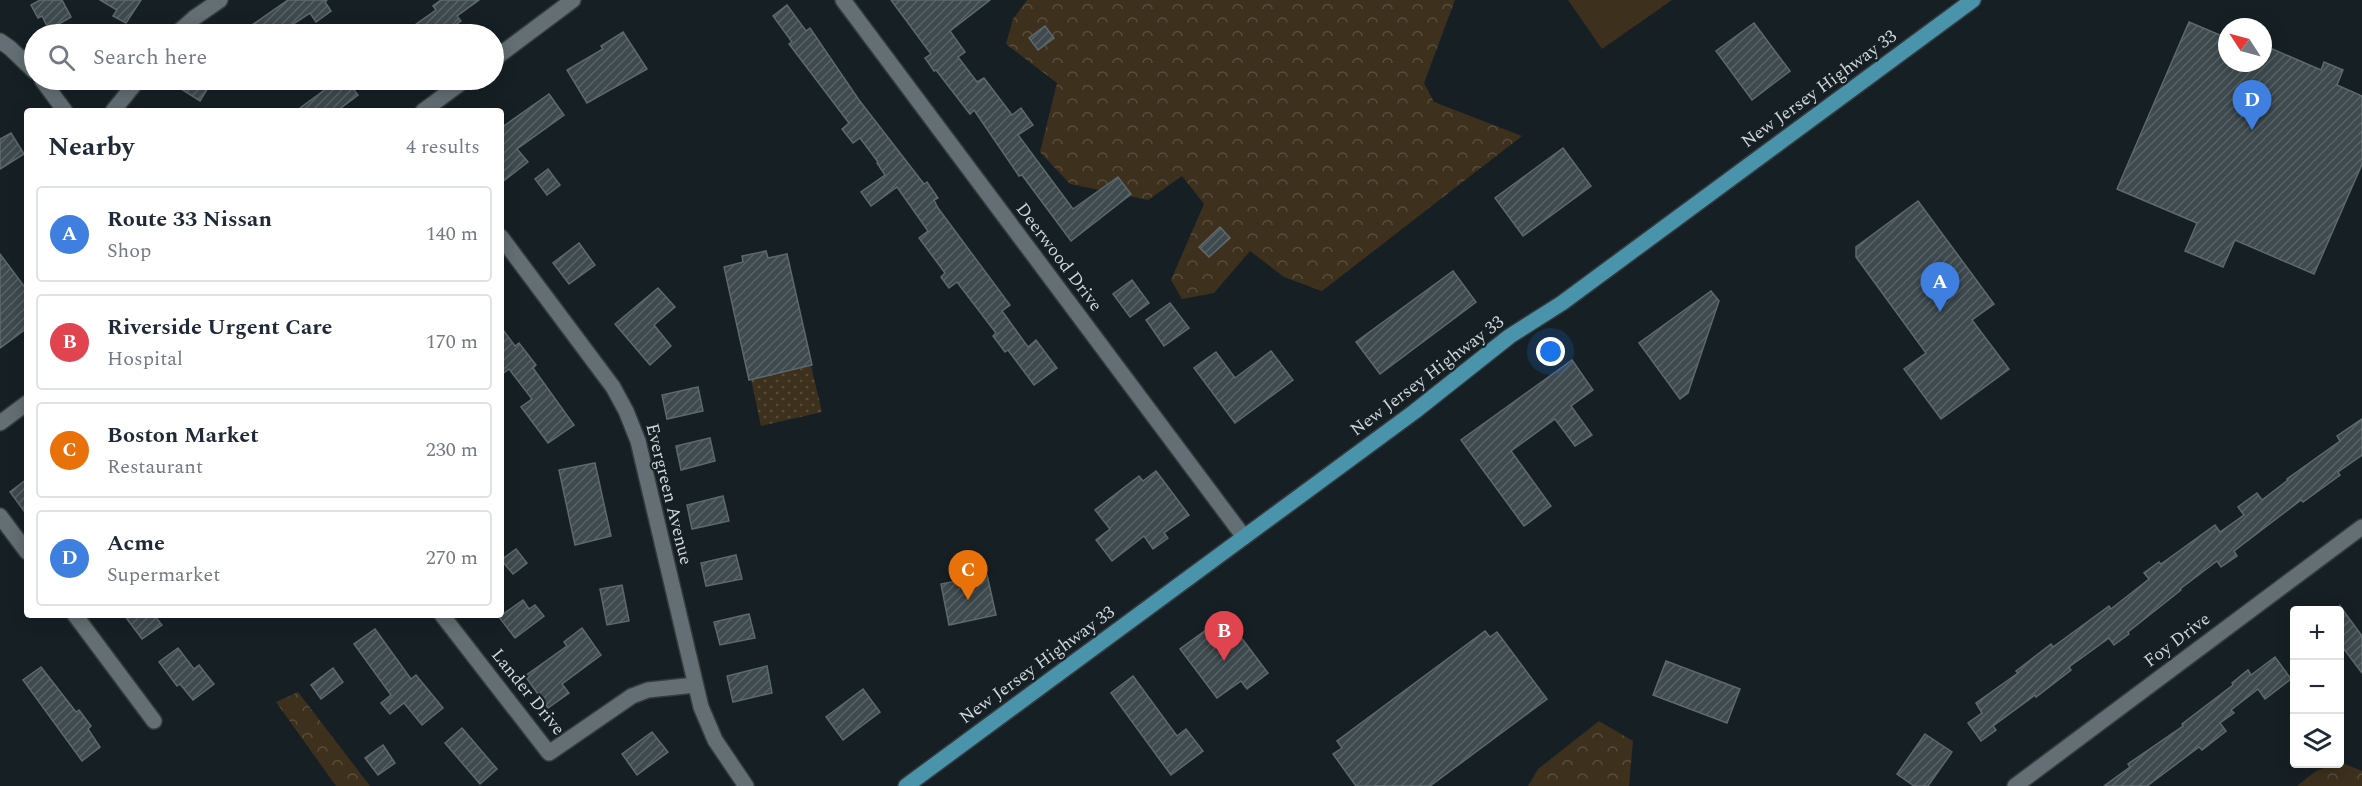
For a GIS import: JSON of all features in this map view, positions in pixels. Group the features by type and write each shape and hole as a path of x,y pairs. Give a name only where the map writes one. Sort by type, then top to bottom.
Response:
{"main road":[{"name":"New Jersey Highway 33","path":"906,786 1414,412 1510,336 1562,303 1973,0"}],"street":[{"path":"187,24 220,0"},
{"path":"504,52 573,0"},
{"name":"Deerwood Drive","path":"843,0 1244,537"},
{"path":"0,41 24,61"},
{"path":"49,90 63,108"},
{"path":"115,108 130,90"},
{"path":"427,108 451,90"},
{"name":"Evergreen Avenue","path":"504,241 613,387 626,411 638,441 700,707 715,741 731,768 746,786"},
{"path":"0,423 24,405"},
{"path":"0,516 24,548"},
{"name":"Foy Drive","path":"2015,786 2361,530"},
{"path":"77,618 154,721"},
{"name":"Lander Drive","path":"444,618 549,753 632,696 648,690 695,685"}],"green space":[{"path":"1027,0 1455,0 1424,83 1434,102 1522,136 1322,291 1284,277 1250,251 1214,293 1182,299 1171,280 1204,204 1182,176 1148,200 1070,184 1040,152 1057,83 1006,44 1013,19"},
{"path":"1568,0 1672,0 1602,49"},
{"path":"811,366 822,412 761,426 751,379"},
{"path":"298,692 370,786 336,786 276,702"},
{"path":"1599,721 1633,741 1629,786 1528,786 1538,769"},
{"path":"2344,764 2362,771 2362,786 2297,786 2316,771 2324,768 2344,768"}],"building":[{"path":"40,0 62,0 71,17 59,24 46,24 42,16 38,18 31,5"},
{"path":"100,0 141,0 126,23 113,16 117,10"},
{"path":"288,0 327,0 325,2 331,11 316,22 310,13 293,24 253,24"},
{"path":"441,0 479,0 457,16 461,21 457,24 416,24 436,10 433,6"},
{"path":"891,0 990,0 950,31 965,52 958,57 977,82 984,78 1012,115 1021,108 1033,125 1018,135 1073,209 1118,177 1131,194 1071,241 1022,175 1019,176 974,110 970,114 936,70 934,71 925,58 931,54"},
{"path":"787,5 806,31 810,28 859,100 924,184 927,182 938,198 934,200 938,208 1010,305 1002,311 1028,347 1036,340 1057,368 1034,385 1008,350 1005,352 993,336 996,333 957,282 949,288 941,277 945,273 919,238 928,231 897,187 871,206 861,192 885,175 860,138 853,143 842,129 849,123 789,44 792,42 773,16"},
{"path":"2189,22 2218,34 2218,72 2272,72 2272,49 2321,70 2324,62 2343,70 2337,85 2362,96 2362,164 2314,274 2235,240 2223,267 2185,251 2197,223 2117,189"},
{"path":"1754,23 1790,71 1752,100 1716,51"},
{"path":"1045,26 1054,38 1038,50 1029,38"},
{"path":"623,32 647,69 587,103 567,70 603,49 601,46"},
{"path":"183,90 207,90 200,101"},
{"path":"324,90 354,90 358,95 341,108 300,108"},
{"path":"549,94 564,115 517,149 528,162 504,181 504,126"},
{"path":"11,133 24,154 0,169 0,139"},
{"path":"1563,148 1591,186 1523,236 1495,198"},
{"path":"548,169 560,185 547,195 535,179"},
{"path":"1918,201 1994,304 1972,320 2009,369 1941,419 1904,369 1926,353 1856,257 1856,247"},
{"path":"1220,227 1230,238 1209,257 1199,247"},
{"path":"579,243 595,265 569,284 553,263"},
{"path":"766,251 768,258 787,254 812,365 749,380 724,267 743,262 742,256"},
{"path":"0,254 24,286 24,330 0,348"},
{"path":"1453,271 1476,302 1380,374 1356,342"},
{"path":"1132,280 1149,303 1130,317 1113,294"},
{"path":"658,288 675,307 654,325 671,346 650,365 615,324"},
{"path":"1711,291 1719,301 1688,393 1680,399 1639,343"},
{"path":"1170,303 1189,328 1164,346 1146,320"},
{"path":"504,331 515,346 519,343 536,365 533,368 574,425 548,443 521,407 532,399 509,369 504,373"},
{"path":"1271,351 1293,380 1235,423 1194,368 1216,352 1235,378"},
{"path":"1572,360 1593,390 1571,406 1592,435 1575,446 1555,419 1511,451 1551,506 1524,526 1461,440"},
{"path":"698,387 703,411 667,419 662,395"},
{"path":"2362,419 2362,455 2338,472 2340,475 2303,502 2301,500 2234,551 2237,556 2221,567 2217,561 2114,645 2109,638 2069,667 2071,670 1993,726 1996,730 1981,741 1968,723 1982,713 1976,703 2018,673 2016,671 2051,644 2053,647 2109,606 2111,609 2149,579 2144,573 2159,562 2161,564 2215,525 2220,532 2244,515 2238,507 2257,493 2262,500 2340,441 2337,436"},
{"path":"710,438 715,461 681,470 676,446"},
{"path":"595,463 611,536 575,545 559,470"},
{"path":"1156,471 1189,515 1164,533 1168,538 1153,549 1144,536 1112,561 1096,540 1110,529 1095,510 1139,476 1143,481"},
{"path":"24,481 24,511 10,492"},
{"path":"723,496 729,521 692,529 687,505"},
{"path":"516,549 527,563 513,574 504,564 504,558"},
{"path":"736,555 742,579 706,586 701,563"},
{"path":"987,575 996,615 949,625 941,584"},
{"path":"622,585 629,621 607,625 600,589"},
{"path":"523,600 529,609 535,605 544,616 515,638 500,618 504,618 504,613"},
{"path":"2344,611 2362,636 2362,673 2344,649"},
{"path":"749,614 755,638 720,645 714,622"},
{"path":"1225,616 1268,673 1247,689 1241,681 1217,698 1180,649"},
{"path":"126,618 156,618 162,625 142,639"},
{"path":"582,628 601,655 562,684 569,693 548,708 525,676 567,646 564,642"},
{"path":"375,629 411,679 416,675 443,708 422,725 404,703 390,714 381,703 391,695 354,644"},
{"path":"1485,631 1490,637 1497,632 1547,699 1430,786 1356,786 1333,754 1342,748 1337,741"},
{"path":"178,648 194,669 199,665 214,684 193,700 180,684 177,686 159,662"},
{"path":"2275,657 2290,680 2265,699 2258,689 2231,710 2234,713 2220,723 2226,731 2202,750 2199,747 2147,786 2104,786 2130,767 2128,764 2183,726 2182,724 2233,685 2232,683 2248,670 2251,675"},
{"path":"1666,661 1740,689 1727,723 1653,695"},
{"path":"767,666 772,693 733,702 727,676"},
{"path":"41,667 76,712 79,710 91,726 88,729 100,747 82,761 23,680"},
{"path":"333,668 343,682 321,699 311,685"},
{"path":"1133,676 1177,736 1186,729 1203,751 1171,775 1111,693"},
{"path":"863,689 880,712 843,740 826,717"},
{"path":"462,728 497,769 480,784 445,743"},
{"path":"652,732 668,752 637,775 622,754"},
{"path":"1925,734 1952,752 1928,786 1914,786 1897,774"},
{"path":"383,745 395,763 378,775 365,758"}],"place":[{"name":"Acme","path":"2252,130"},
{"name":"Route 33 Nissan","path":"1940,312"},
{"name":"Boston Market","path":"968,600"},
{"name":"Riverside Urgent Care","path":"1224,661"}]}
